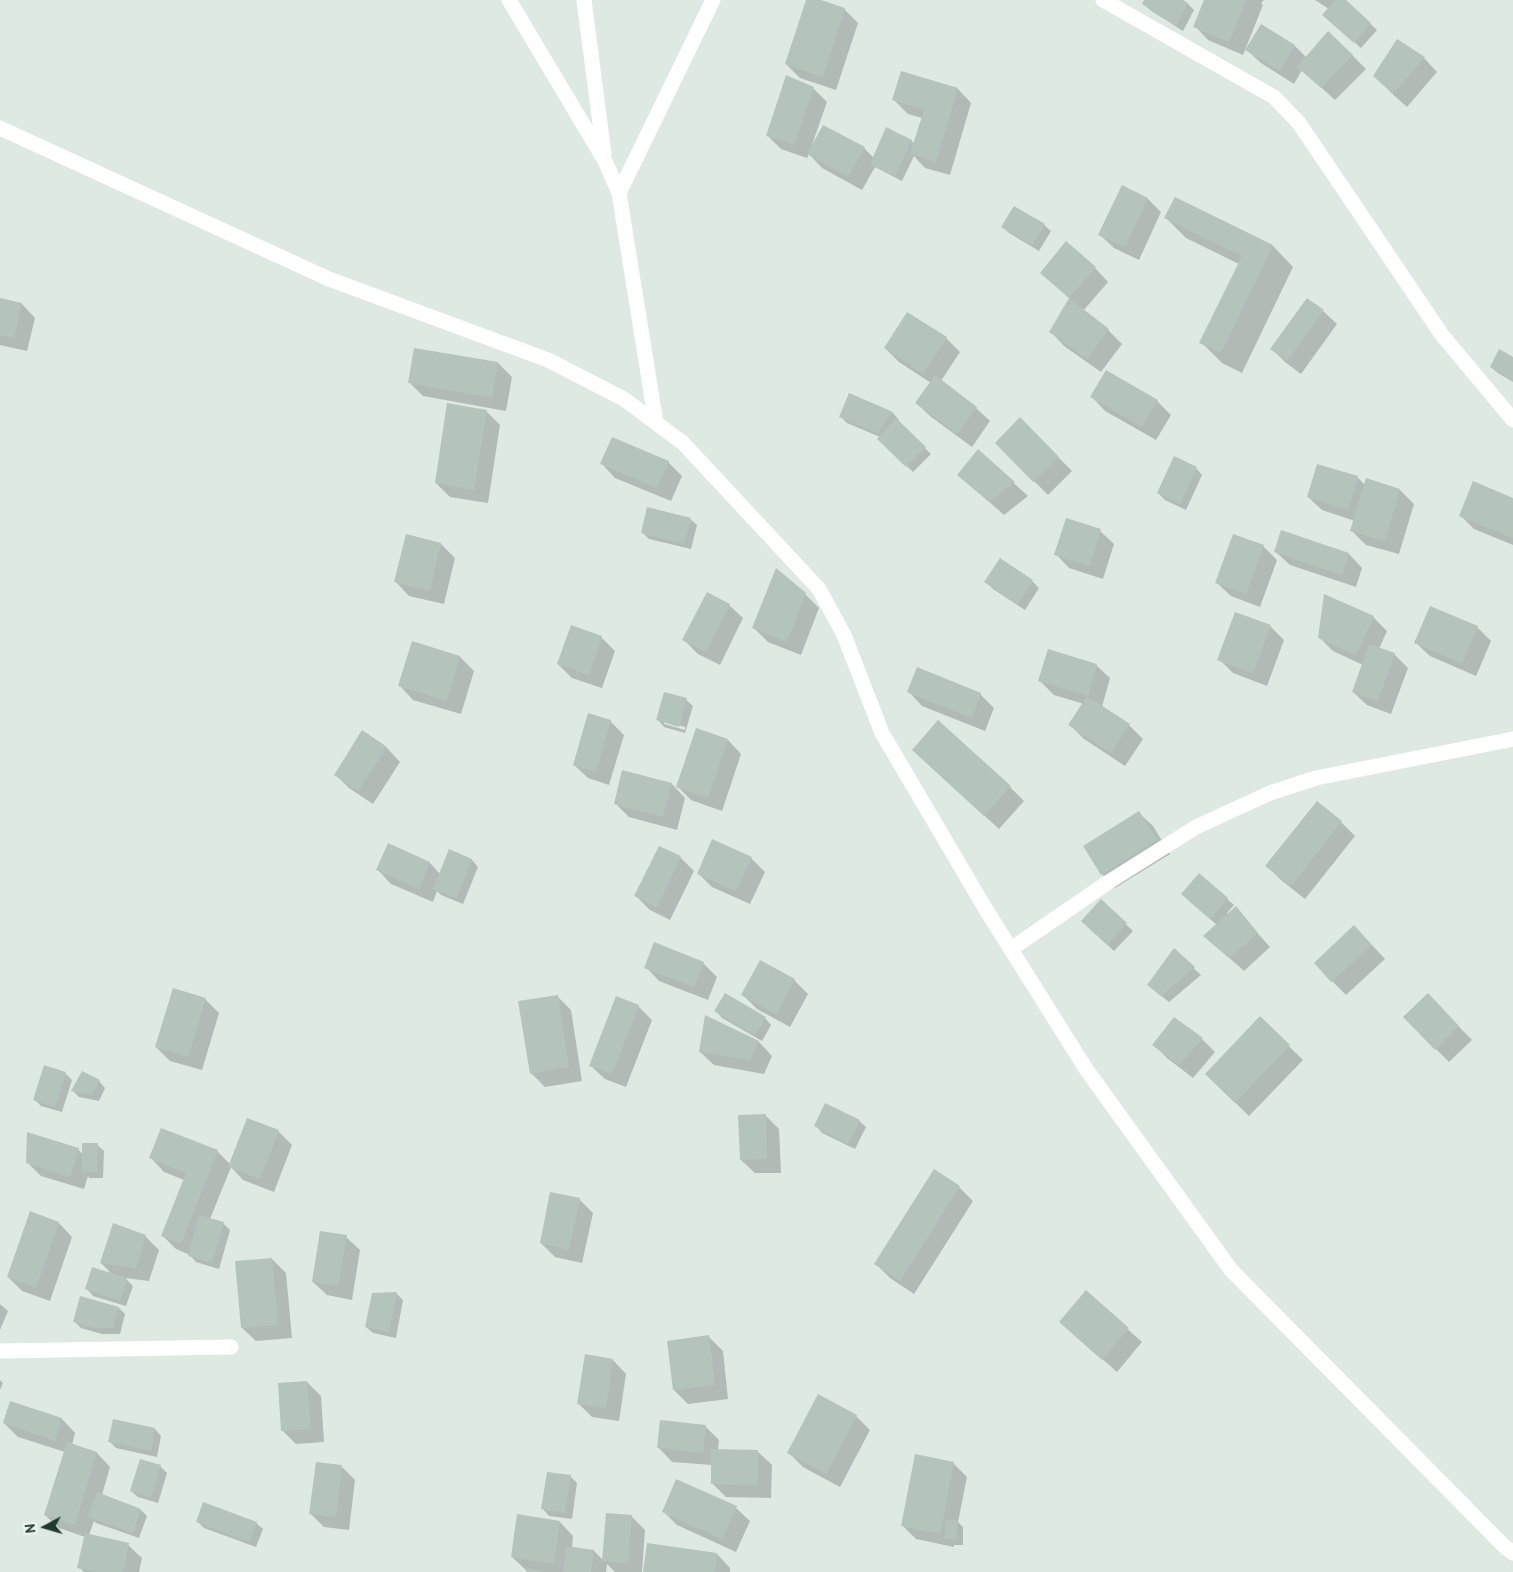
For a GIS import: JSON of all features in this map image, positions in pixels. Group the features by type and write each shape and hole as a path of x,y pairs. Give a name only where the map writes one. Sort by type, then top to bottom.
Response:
{"street":[{"path":"510,0 605,161 620,193 656,423"},
{"path":"584,0 605,161"},
{"path":"620,193 713,0"},
{"path":"1103,0 1274,97 1299,123 1442,335 1513,420"},
{"path":"0,128 329,279 548,360 624,399 683,443 819,589 844,635 882,733 985,908 1086,1069 1231,1270 1513,1553"},
{"path":"1011,949 1107,883 1196,826 1270,793 1316,778 1513,739"},
{"path":"0,1351 231,1347"}],"building":[{"path":"806,0 821,0 845,8 823,77 785,64"},
{"path":"1144,0 1183,0 1188,3 1176,26 1142,4"},
{"path":"1204,0 1246,0 1229,42 1193,27"},
{"path":"1335,0 1346,0 1371,23 1354,43 1322,15"},
{"path":"1261,24 1295,45 1280,71 1245,50"},
{"path":"1328,31 1353,55 1321,88 1297,67"},
{"path":"1397,39 1425,57 1393,94 1373,76"},
{"path":"901,71 958,88 936,162 910,154 924,110 892,100"},
{"path":"786,75 814,87 794,145 766,136"},
{"path":"823,125 865,147 848,177 807,154"},
{"path":"886,127 912,140 895,176 870,164"},
{"path":"1122,185 1148,198 1125,247 1098,235"},
{"path":"1175,197 1273,245 1221,353 1199,343 1242,256 1164,218"},
{"path":"1014,206 1045,224 1032,245 1001,227"},
{"path":"1066,241 1096,267 1069,298 1040,273"},
{"path":"0,298 22,303 14,338 0,335"},
{"path":"1069,298 1109,329 1087,359 1049,332"},
{"path":"1307,298 1324,310 1287,361 1270,349"},
{"path":"907,312 947,337 923,374 884,348"},
{"path":"414,348 498,362 492,398 408,383"},
{"path":"1499,349 1513,357 1513,381 1490,367"},
{"path":"1106,370 1158,400 1142,427 1090,397"},
{"path":"935,375 977,407 957,434 915,403"},
{"path":"849,393 893,412 877,433 839,417"},
{"path":"447,403 487,410 474,490 435,483"},
{"path":"1020,417 1059,457 1033,482 995,443"},
{"path":"896,418 926,447 906,467 877,439"},
{"path":"612,437 669,461 657,488 600,464"},
{"path":"978,449 1015,482 989,502 957,475"},
{"path":"1174,456 1197,467 1180,504 1157,493"},
{"path":"1317,464 1358,476 1348,510 1307,497"},
{"path":"1366,478 1400,489 1385,541 1350,531"},
{"path":"1473,481 1513,498 1513,538 1459,516"},
{"path":"647,507 691,518 684,544 641,533"},
{"path":"1066,518 1101,529 1090,566 1054,555"},
{"path":"1281,530 1349,553 1342,575 1274,552"},
{"path":"406,534 441,543 430,591 394,582"},
{"path":"1233,534 1264,545 1246,594 1215,583"},
{"path":"1000,558 1033,580 1018,604 984,582"},
{"path":"776,568 806,593 787,642 752,628"},
{"path":"707,592 730,604 706,652 682,640"},
{"path":"1324,594 1374,616 1356,655 1318,638"},
{"path":"1430,606 1478,626 1462,663 1414,643"},
{"path":"1235,612 1271,625 1253,673 1217,660"},
{"path":"571,625 602,636 589,675 557,664"},
{"path":"412,641 460,656 447,701 398,686"},
{"path":"1369,644 1395,653 1378,701 1352,692"},
{"path":"1048,649 1097,664 1088,696 1038,681"},
{"path":"917,667 981,693 972,718 907,692"},
{"path":"664,692 687,698 679,727 656,720"},
{"path":"1087,696 1130,724 1111,753 1068,725"},
{"path":"588,713 611,720 596,772 573,765"},
{"path":"938,720 1011,786 984,816 912,750"},
{"path":"696,728 728,739 708,798 676,787"},
{"path":"362,730 387,747 358,791 334,775"},
{"path":"622,770 672,783 663,817 614,804"},
{"path":"1317,801 1342,821 1291,886 1265,866"},
{"path":"1139,811 1157,840 1101,875 1083,846"},
{"path":"712,839 752,857 736,891 697,874"},
{"path":"388,843 430,862 419,889 376,870"},
{"path":"659,846 681,856 657,907 634,896"},
{"path":"449,849 472,859 457,898 433,889"},
{"path":"1199,873 1228,898 1210,919 1181,894"},
{"path":"1101,899 1127,923 1107,945 1081,921"},
{"path":"1236,906 1258,933 1229,958 1203,936"},
{"path":"1354,925 1372,945 1331,982 1314,963"},
{"path":"654,942 704,962 694,987 644,968"},
{"path":"1174,948 1195,967 1161,996 1147,985"},
{"path":"760,960 795,979 776,1014 741,995"},
{"path":"173,988 206,998 188,1057 155,1047"},
{"path":"725,993 766,1017 755,1035 714,1011"},
{"path":"1428,993 1459,1026 1435,1050 1403,1017"},
{"path":"558,995 569,1067 530,1074 518,1001"},
{"path":"616,996 639,1005 612,1074 589,1066"},
{"path":"705,1015 759,1041 750,1060 699,1052"},
{"path":"1260,1016 1290,1045 1235,1103 1205,1074"},
{"path":"1174,1017 1203,1038 1179,1065 1152,1045"},
{"path":"44,1065 66,1072 55,1107 33,1100"},
{"path":"82,1071 100,1080 92,1095 71,1091"},
{"path":"825,1103 860,1120 848,1144 814,1126"},
{"path":"766,1114 767,1159 740,1160 738,1115"},
{"path":"247,1118 279,1130 260,1179 228,1167"},
{"path":"161,1128 218,1150 181,1244 161,1236 186,1173 149,1158"},
{"path":"27,1132 79,1148 70,1177 26,1163"},
{"path":"82,1143 98,1143 97,1172 82,1171"},
{"path":"934,1169 960,1186 900,1281 874,1264"},
{"path":"550,1192 580,1198 569,1250 540,1243"},
{"path":"30,1211 59,1222 36,1288 7,1277"},
{"path":"199,1215 224,1222 212,1263 188,1256"},
{"path":"113,1223 146,1235 136,1268 100,1263"},
{"path":"320,1231 347,1235 338,1286 312,1282"},
{"path":"272,1258 278,1325 241,1328 235,1261"},
{"path":"92,1267 127,1278 120,1301 85,1289"},
{"path":"1086,1290 1129,1328 1102,1360 1059,1322"},
{"path":"397,1292 389,1332 365,1327 372,1293"},
{"path":"80,1296 119,1307 113,1328 95,1328 73,1322"},
{"path":"709,1335 715,1385 673,1390 667,1341"},
{"path":"585,1354 613,1359 606,1408 577,1404"},
{"path":"307,1381 311,1429 281,1431 278,1383"},
{"path":"818,1394 857,1415 826,1474 787,1453"},
{"path":"10,1401 62,1418 55,1441 3,1423"},
{"path":"113,1419 155,1428 151,1451 108,1442"},
{"path":"660,1420 706,1425 703,1453 657,1448"},
{"path":"67,1442 97,1452 75,1525 44,1515"},
{"path":"711,1449 758,1450 758,1485 711,1484"},
{"path":"915,1454 954,1462 940,1534 901,1526"},
{"path":"140,1459 161,1465 151,1498 130,1491"},
{"path":"316,1462 342,1465 336,1517 309,1514"},
{"path":"547,1472 571,1475 565,1513 541,1509"},
{"path":"676,1479 737,1506 722,1539 662,1512"},
{"path":"97,1492 141,1509 133,1533 88,1517"},
{"path":"203,1502 257,1522 249,1542 196,1522"},
{"path":"606,1513 632,1515 628,1563 602,1561"},
{"path":"517,1514 560,1521 554,1564 511,1557"},
{"path":"945,1520 957,1520 957,1539 945,1539"},
{"path":"85,1533 129,1543 123,1572 97,1572 77,1568"},
{"path":"647,1543 717,1553 715,1572 643,1572"},
{"path":"566,1546 594,1550 591,1572 563,1572"},
{"path":"528,1568 542,1571 542,1572 526,1572"}]}
